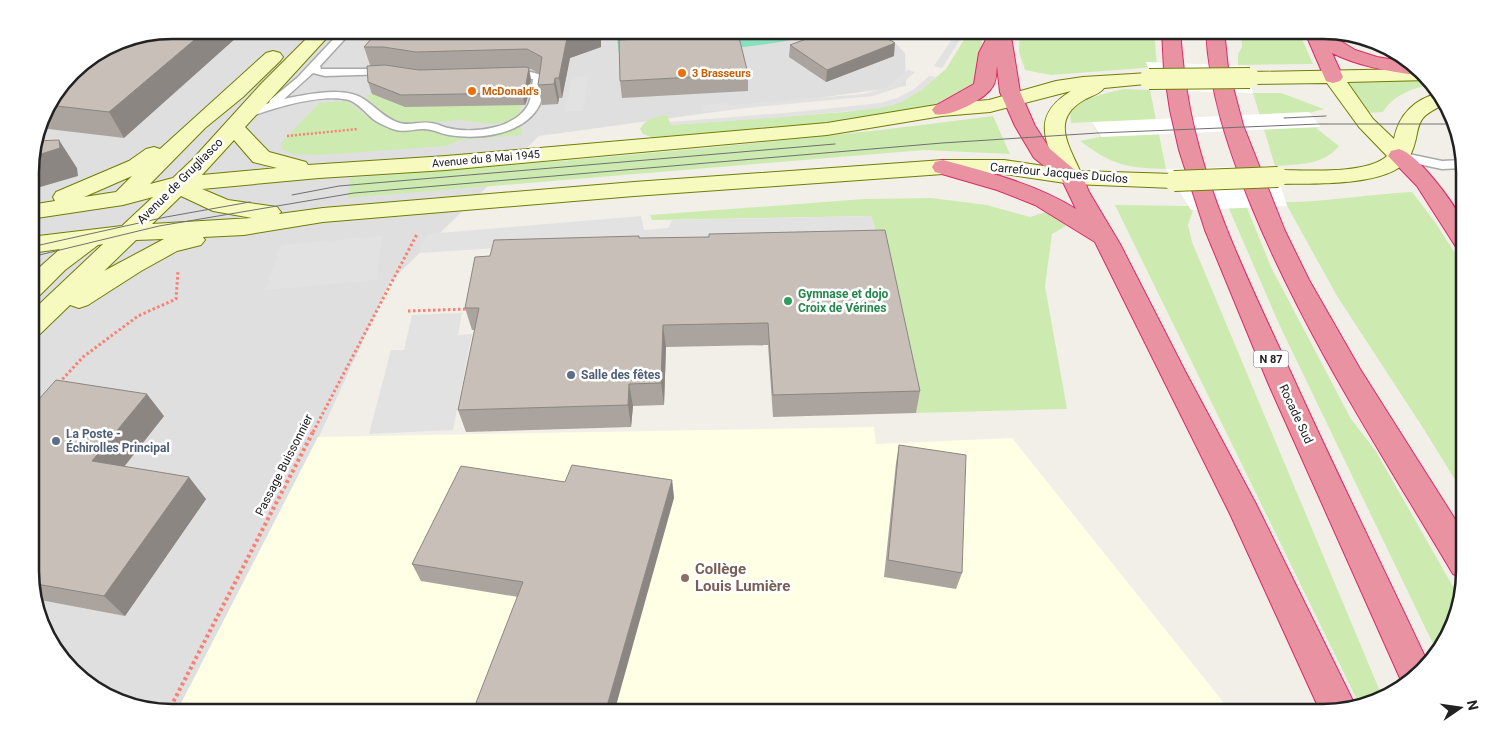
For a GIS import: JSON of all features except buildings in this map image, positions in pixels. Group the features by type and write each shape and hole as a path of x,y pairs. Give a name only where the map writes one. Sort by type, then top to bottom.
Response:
{"highway":[{"path":"942,110 979,92 988,72 988,57 997,39"},
{"path":"1002,39 1010,92 1025,126 1042,153 1072,177 1078,192 1108,244 1172,373 1245,513 1336,704"},
{"name":"Rocade Sud","path":"1171,39 1172,65 1189,149 1224,250 1280,380 1413,669"},
{"path":"1216,39 1224,93 1232,124 1251,179 1281,248 1338,356 1456,549"},
{"path":"1317,39 1333,77"},
{"path":"1322,39 1354,58 1405,67"},
{"path":"1400,156 1425,182 1456,229"},
{"path":"943,167 1007,185 1034,195 1079,220 1108,244"}],"main road":[{"path":"39,206 56,201 137,166 198,124 236,93 292,39"},
{"name":"Avenue de Grugliasco","path":"187,190 200,165 238,121 316,39"},
{"path":"942,110 990,106 1056,87 1083,83 1149,79 1414,75"},
{"path":"1333,77 1366,123 1400,156"},
{"path":"1072,177 1055,137 1055,124 1061,107 1078,93 1116,81"},
{"path":"236,93 186,159 178,177 187,190 209,203 240,211 323,215"},
{"path":"1335,174 1375,171 1392,164 1400,156 1411,117 1430,102 1435,101"},
{"name":"Avenue du 8 Mai 1945","path":"318,171 446,163 828,129 942,110"},
{"path":"238,121 261,157 318,171"},
{"path":"1335,174 1357,158 1366,143 1366,123"},
{"path":"39,315 88,240 120,204 198,124"},
{"path":"39,322 132,265 170,245 244,227 323,215 634,189 943,167"},
{"name":"Carrefour Jacques Duclos","path":"943,167 1004,167 1072,177 1174,181 1335,174"},
{"path":"120,204 187,190 274,186 318,171"},
{"path":"39,211 91,204 161,201 187,190"},
{"name":"Avenue de Grugliasco","path":"39,319 161,201"},
{"path":"39,219 91,204"},
{"path":"39,244 88,240 129,233 244,227"},
{"path":"39,282 56,264 88,240"}],"lane":[{"path":"238,121 271,105 301,80 339,39"},
{"path":"314,64 317,71 358,85 383,121 403,128 430,126 463,134 487,133 507,127 518,120 534,105 539,78 531,74 494,75"},
{"path":"271,105 310,97 397,74"},
{"path":"1400,156 1442,165 1456,164"}],"path":[{"path":"281,138 313,132 346,131 383,121"},
{"name":"Passage Buissonnier","path":"172,704 404,256 420,229"},
{"path":"57,385 83,357 138,316 176,299 177,277"},
{"path":"408,311 470,308"}],"shaded area":[{"path":"163,39 892,39 905,53 906,86 539,136 390,282 196,704 154,703 137,700 113,691 98,682 84,671 66,652 49,622 43,606 39,571 39,163 43,137 52,113 61,99 156,40"},
{"path":"952,39 960,39 942,68 934,66"},
{"path":"908,70 915,72 897,88 873,96 704,112 702,105 726,103 732,105 863,94 886,88"},
{"path":"588,76 583,111 565,111 572,77"},
{"path":"929,76 936,77 921,90 902,102 881,108 670,125 670,122 881,103 913,90"},
{"path":"641,216 644,230 668,228 672,220 871,216 877,236 627,240 419,253 427,234"},
{"path":"382,236 377,280 266,290 281,245"},
{"path":"462,313 458,335 472,334 453,430 369,434 391,350 404,350 412,315"},
{"name":"Collège Louis Lumière","path":"874,427 876,444 1012,438 1225,704 181,704 318,437"}],"green space":[{"path":"617,39 793,39 725,49 619,54"},
{"path":"964,39 981,39 987,77 954,104 842,121 681,139 659,140 643,134 640,129 648,120 667,115 671,125 845,112 892,105 921,90 946,69"},
{"path":"1020,39 1155,39 1157,67 1051,75 1025,70 1019,52"},
{"path":"1242,39 1302,39 1313,64 1238,65 1238,54 1242,47"},
{"path":"1416,77 1425,86 1399,96 1383,112 1368,113 1346,79"},
{"path":"1124,89 1150,90 1166,169 1140,168 1120,164 1101,155 1080,141 1100,137 1092,122 1071,123 1070,111 1089,99"},
{"path":"1253,93 1281,93 1324,109 1309,113 1321,127 1316,128 1339,146 1333,153 1318,161 1275,166"},
{"path":"372,94 402,106 521,105 520,113 510,121 493,124 459,120 410,125 386,116 365,96"},
{"path":"346,101 377,123 400,130 431,128 470,135 521,121 522,135 460,140 447,146 320,155 293,154 283,150 281,143 319,103"},
{"path":"993,116 1010,154 924,150 348,198 350,178 753,143"},
{"path":"1412,192 1435,222 1456,255 1456,481 1337,296 1285,202 1317,201"},
{"path":"931,198 987,205 1030,217 1049,211 1066,226 1052,234 1045,286 1067,409 916,413 882,252 871,216 652,220 650,215 864,199"},
{"path":"1245,203 1271,267 1351,419 1375,450 1455,590 1443,630 1434,645 1279,324 1227,204"},
{"path":"1115,205 1191,206 1193,210 1188,225 1192,242 1380,692 1357,700"}],"pier":[{"path":"1146,62 1247,66 1253,93 1150,90 1149,71"},
{"path":"1309,112 1321,127 1101,137 1092,122"},
{"path":"1275,166 1287,206 1191,210 1166,169"}],"tram line":[{"path":"1284,118 1326,116"},
{"path":"39,255 159,226 354,193 942,143 1098,133 1319,124 1447,124"},
{"path":"292,195 339,186 835,144"},
{"path":"39,245 166,217 250,202"}],"place":[{"name":"3 Brasseurs","path":"682,73"},
{"name":"McDonald's","path":"472,91"},
{"name":"Gymnase et dojo Croix de Vérines","path":"788,301"},
{"name":"Salle des fêtes","path":"571,375"},
{"name":"La Poste - Échirolles Principal","path":"56,441"},
{"name":"Collège Louis Lumière","path":"685,578"}]}
